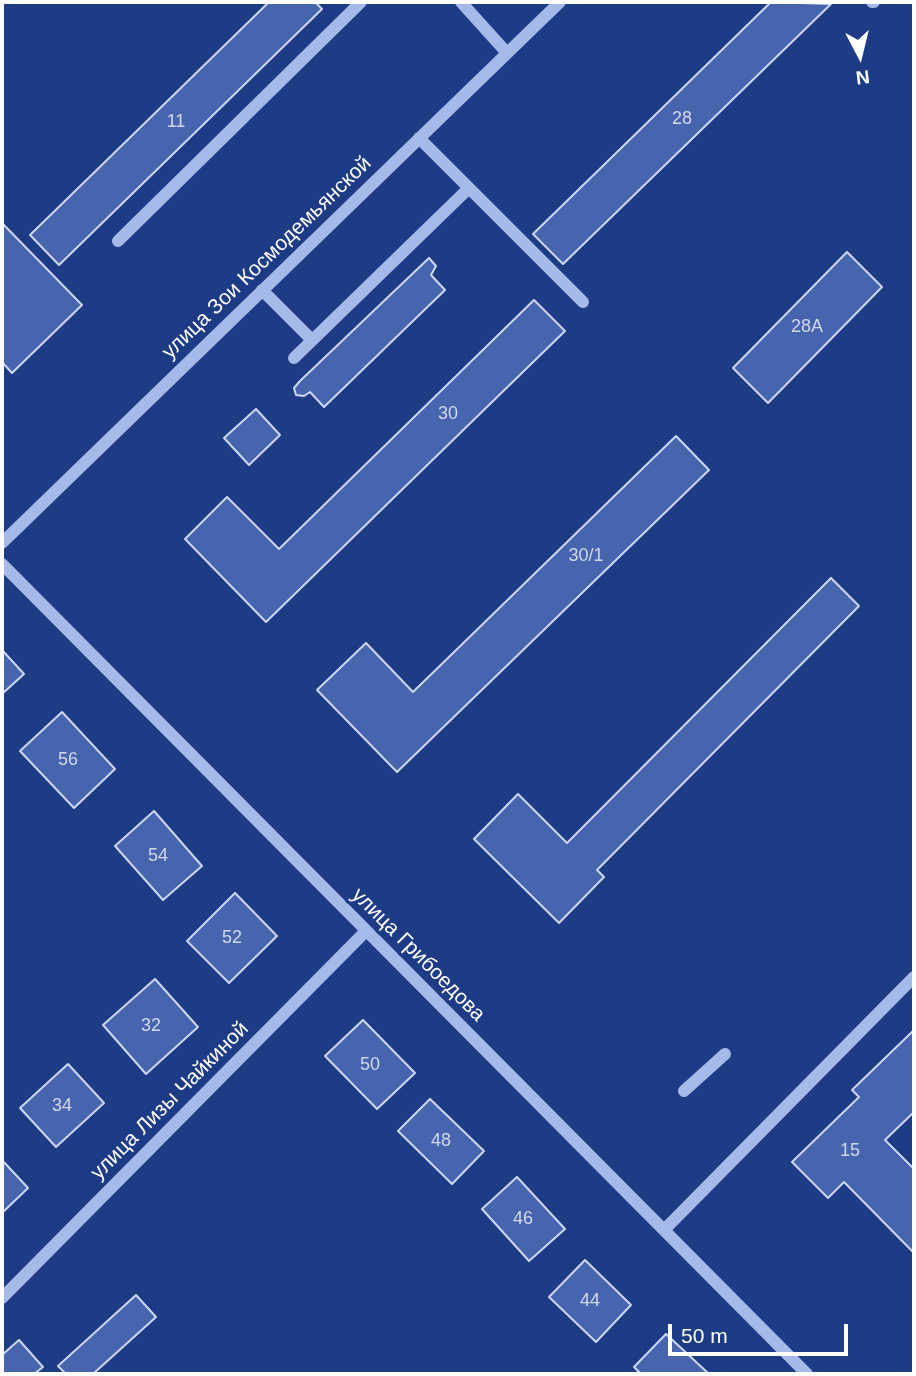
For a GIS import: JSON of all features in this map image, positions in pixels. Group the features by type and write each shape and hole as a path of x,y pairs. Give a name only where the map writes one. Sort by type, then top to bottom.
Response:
{"street":[{"path":"118,241 361,2"},
{"path":"461,2 508,53"},
{"name":"улица Зои Космодемьянской","path":"2,542 560,2"},
{"path":"419,138 583,302"},
{"path":"294,358 469,188"},
{"path":"262,290 312,340"},
{"name":"улица Грибоедова","path":"2,564 807,1374"},
{"name":"улица Лизы Чайкиной","path":"2,1298 366,931"},
{"path":"664,1230 914,977"},
{"path":"684,1091 725,1054"}],"building":[{"path":"269,2 315,2 322,9 59,265 30,235"},
{"path":"771,2 831,4 563,264 533,234"},
{"path":"2,223 82,305 12,373 2,362"},
{"path":"847,252 882,287 768,403 733,368"},
{"path":"429,258 436,266 431,275 445,290 324,407 310,392 304,396 296,395 294,388 300,381"},
{"path":"534,300 565,331 266,622 185,539 227,497 279,549"},
{"path":"256,409 280,435 249,465 224,438"},
{"path":"676,436 709,470 397,772 317,690 366,643 413,692"},
{"path":"831,578 859,606 597,870 604,877 559,923 474,839 518,794 567,843"},
{"path":"2,650 24,674 2,694"},
{"path":"62,712 115,769 74,808 20,751"},
{"path":"154,811 202,866 163,900 115,846"},
{"path":"235,893 277,936 229,983 187,941"},
{"path":"155,979 198,1027 146,1074 103,1025"},
{"path":"363,1020 415,1073 377,1109 325,1056"},
{"path":"914,1030 914,1112 885,1140 914,1169 914,1253 844,1182 828,1198 792,1162 859,1097 852,1090"},
{"path":"68,1064 104,1103 56,1147 20,1108"},
{"path":"430,1099 484,1151 452,1184 398,1131"},
{"path":"2,1160 28,1188 2,1213"},
{"path":"517,1177 565,1229 529,1261 482,1209"},
{"path":"585,1260 631,1305 596,1342 549,1297"},
{"path":"136,1295 156,1317 93,1374 66,1374 58,1366"},
{"path":"666,1334 709,1374 641,1374 634,1367"},
{"path":"19,1340 43,1367 34,1374 2,1374 2,1355"}]}
